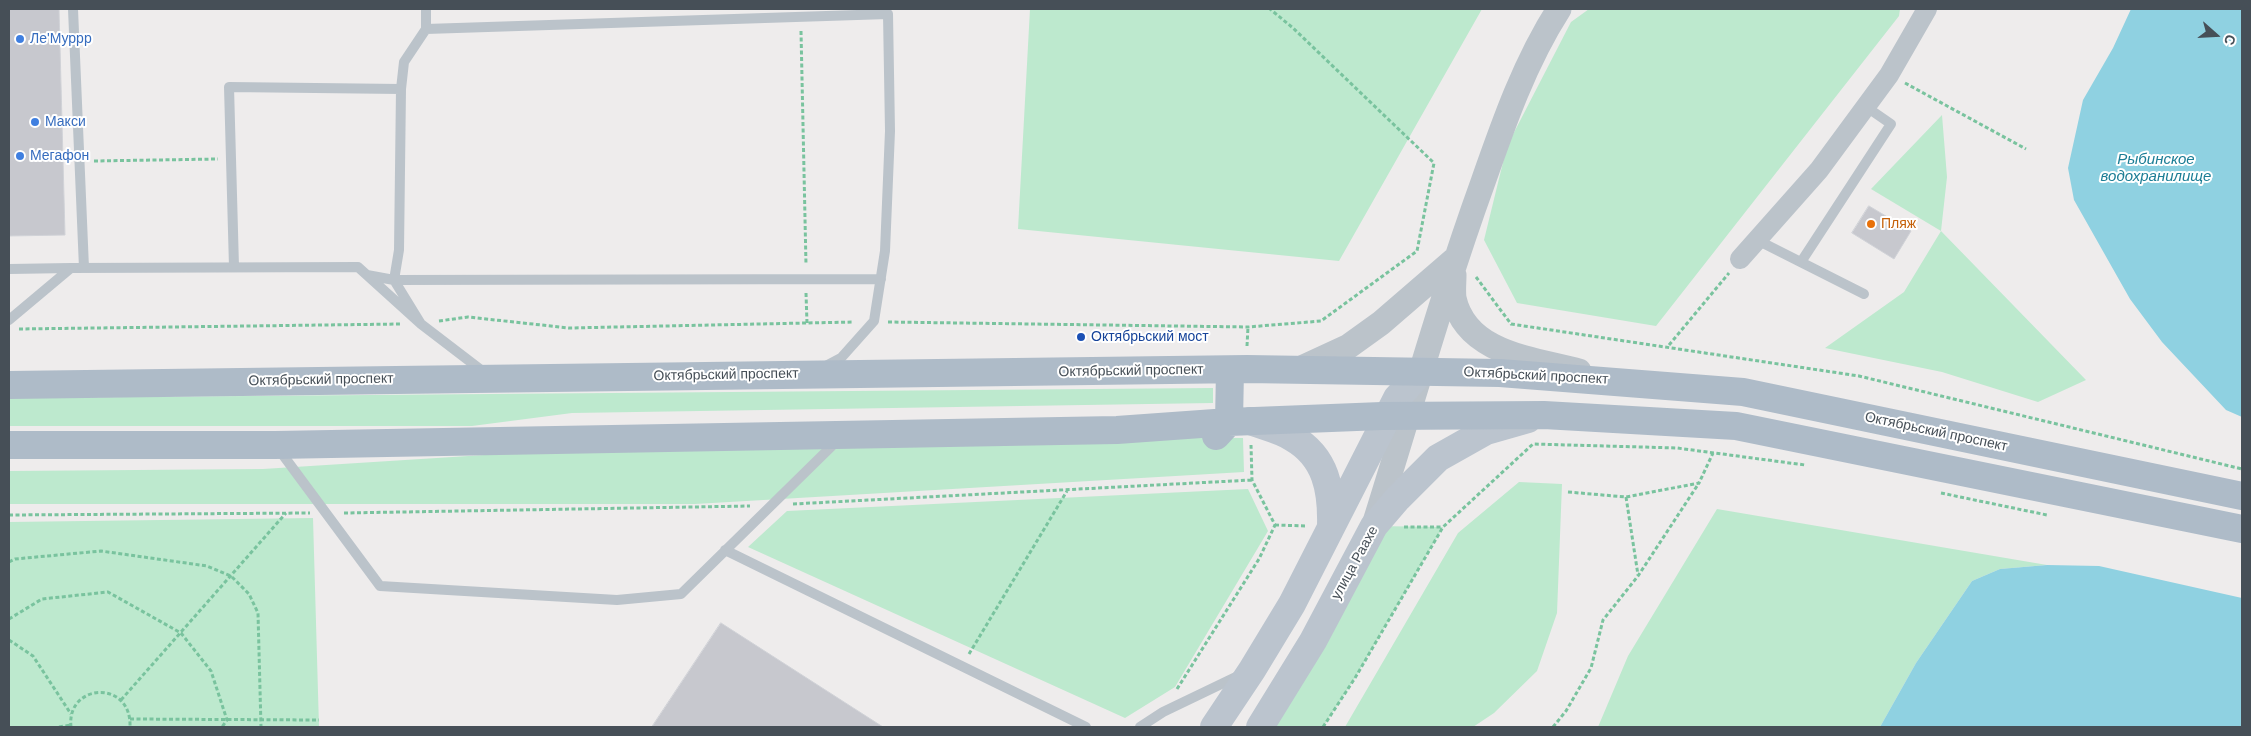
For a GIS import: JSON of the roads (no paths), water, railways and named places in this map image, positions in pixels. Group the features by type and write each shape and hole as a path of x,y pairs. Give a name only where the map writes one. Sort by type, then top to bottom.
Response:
{"main road":[{"name":"Октябрьский проспект","path":"9,385 1230,370 1500,373 1614,380 1742,392 2242,496"},
{"path":"1230,370 1239,421"},
{"path":"1214,727 1252,670 1292,604 1331,527 1397,416 1397,398 1422,371"},
{"path":"9,445 275,445 1026,431 1050,447 1210,440 1239,421 1397,416 1544,415 1736,426 2242,529"},
{"name":"улица Раахе","path":"1260,727 1313,641 1374,526 1398,498 1438,458 1486,431 1544,415"},
{"path":"1239,421 1293,437 1314,455 1326,475 1332,501 1331,527"}],"street":[{"path":"1559,9 1544,32 1520,83 1454,297 1463,321 1480,338 1500,351 1614,380"},
{"path":"1740,259 1819,170 1889,74 1927,9"},
{"path":"1297,370 1349,346 1463,266"},
{"path":"1422,371 1463,266"},
{"path":"1374,526 1397,416"}],"lane":[{"path":"73,9 84,268"},
{"path":"421,324 394,280 399,250 401,89 404,62 426,29 426,9"},
{"path":"426,29 801,17 888,11 890,131 885,251 874,321 841,358 809,374"},
{"path":"234,267 228,87 401,89"},
{"path":"1801,262 1891,124 1865,106"},
{"path":"1757,240 1864,294"},
{"path":"9,269 358,267 421,324 492,378"},
{"path":"9,320 71,268"},
{"path":"366,275 394,280 881,279"},
{"path":"275,445 380,586 617,600 682,594 844,434"},
{"path":"725,550 1086,727"},
{"path":"1140,727 1163,712 1252,670"}],"water":[{"name":"Рыбинское водохранилище","path":"2131,9 2242,9 2242,417 2226,410 2162,342 2130,299 2074,200 2068,168 2083,100 2113,48"},
{"path":"2047,565 2099,566 2242,598 2242,727 1880,727 1916,663 1972,581 2000,569"}],"place":[{"name":"Ле'Муррр","path":"20,39"},
{"name":"Макси","path":"35,122"},
{"name":"Мегафон","path":"20,156"},
{"name":"Пляж","path":"1871,224"},
{"name":"Октябрьский мост","path":"1081,337"}]}
